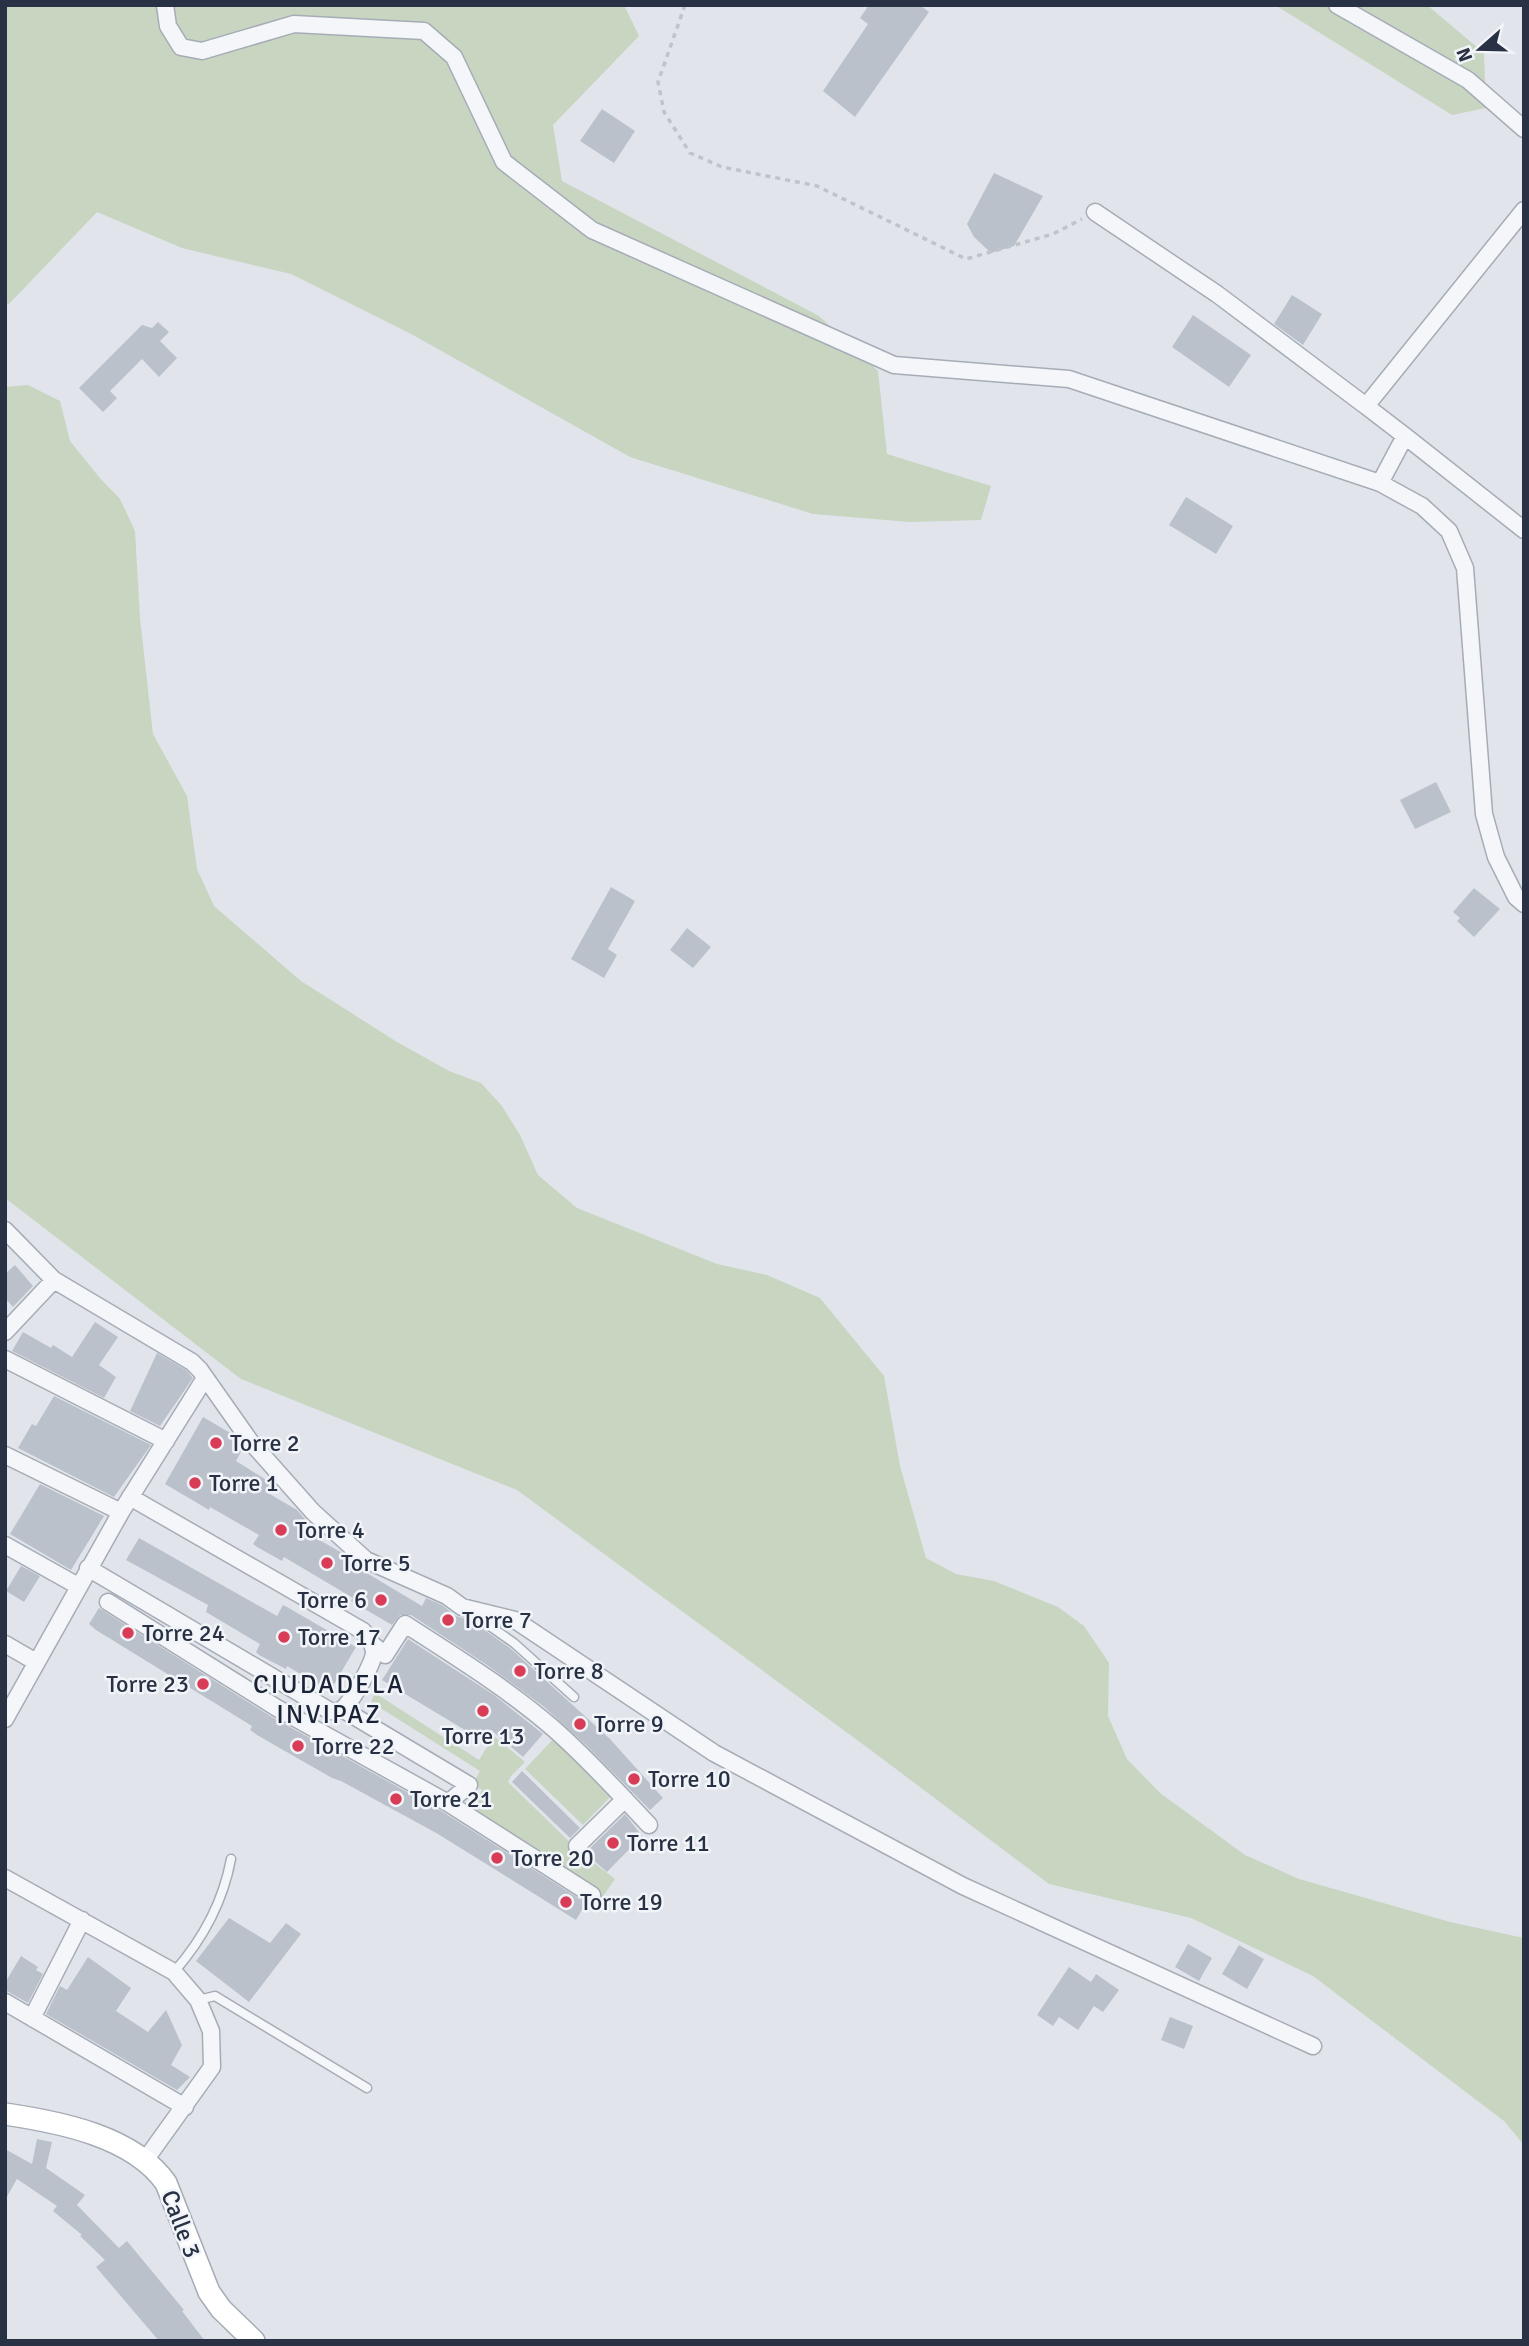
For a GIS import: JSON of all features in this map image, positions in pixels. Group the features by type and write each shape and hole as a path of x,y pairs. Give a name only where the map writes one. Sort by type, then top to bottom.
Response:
{"street":[{"path":"165,5 168,26 181,47 202,51 294,24 424,31 454,57 505,162 592,230 894,365 1069,379 1380,484 1422,506 1449,531 1465,568 1484,814 1496,857 1516,897 1524,904"},
{"path":"1336,5 1468,80 1524,129"},
{"path":"1366,406 1524,210"},
{"path":"1095,212 1217,294 1524,530"},
{"path":"1380,484 1405,436"},
{"path":"5,1230 54,1280 192,1362 250,1441 313,1512 366,1560 447,1595 462,1607 515,1620 714,1753 963,1886 1313,2046"},
{"path":"5,1332 54,1280"},
{"path":"5,1359 166,1441"},
{"path":"5,1719 121,1512 205,1378"},
{"path":"5,1455 121,1512"},
{"path":"130,1497 363,1631 372,1644 385,1655 405,1624 463,1660 556,1731 649,1825"},
{"path":"5,1545 78,1586"},
{"path":"88,1569 324,1709 342,1709 371,1664 374,1654 372,1644"},
{"path":"108,1602 289,1714 448,1803 592,1895"},
{"path":"5,1644 36,1662"},
{"path":"342,1709 469,1785"},
{"path":"448,1803 469,1785"},
{"path":"467,1815 469,1785"},
{"path":"577,1846 625,1799"},
{"path":"5,1878 174,1972 198,2000 211,2031 212,2067 146,2160"},
{"path":"32,2018 82,1920"},
{"path":"5,2002 185,2107"},
{"name":"Calle 3","path":"5,2114 65,2124 93,2134 146,2160 166,2183 209,2292 221,2309 254,2341"}],"lane":[{"path":"462,1607 514,1643 574,1697"},
{"path":"174,1972 188,1956 215,1913 231,1859"},
{"path":"198,2000 215,1996 367,2088"}],"path":[{"path":"685,5 658,82 664,112 690,153 722,167 817,186 966,260 1053,234 1095,212"}],"green space":[{"path":"5,5 624,5 639,36 553,125 562,181 819,316 878,371 887,454 991,486 981,520 910,522 813,514 630,457 413,335 291,274 182,248 97,212 9,304 5,303"},
{"path":"1275,5 1427,5 1484,53 1486,108 1452,115"},
{"path":"28,385 60,401 70,441 120,499 135,531 140,618 153,734 187,796 197,869 214,906 301,981 397,1042 449,1071 481,1083 502,1106 520,1135 538,1175 577,1208 717,1264 767,1275 820,1298 884,1376 900,1466 926,1558 956,1574 994,1581 1058,1607 1084,1626 1109,1663 1108,1716 1127,1759 1160,1793 1245,1855 1299,1879 1450,1922 1524,1938 1524,2145 1504,2121 1313,1976 1191,1918 1049,1884 517,1490 241,1379 5,1198 5,387"},
{"path":"375,1693 479,1760 494,1736 525,1762 508,1782 580,1852 615,1879 602,1898 469,1813 472,1792 479,1795 482,1790 473,1784 480,1771 371,1702"},
{"path":"557,1735 615,1792 583,1825 525,1769"}],"building":[{"path":"869,5 920,5 929,12 855,117 823,91 868,24 860,18"},
{"path":"602,109 635,131 614,163 580,141"},
{"path":"994,173 1043,196 1014,246 991,253 974,237 967,224"},
{"path":"1292,295 1322,314 1303,345 1274,324"},
{"path":"1193,315 1251,355 1229,387 1172,347"},
{"path":"158,322 169,332 160,341 177,358 159,377 142,359 110,391 117,398 103,412 79,388 142,325 152,328"},
{"path":"1186,497 1233,526 1216,554 1169,525"},
{"path":"1436,782 1451,812 1415,829 1400,800"},
{"path":"611,887 635,901 608,949 617,955 604,978 571,959"},
{"path":"1474,888 1500,909 1474,937 1457,921 1460,918 1453,912"},
{"path":"687,928 711,947 693,968 670,950"},
{"path":"15,1265 33,1286 13,1307 5,1298 5,1274"},
{"path":"95,1322 118,1337 99,1365 116,1377 104,1398 12,1351 23,1332 72,1357"},
{"path":"157,1353 186,1370 193,1378 160,1426 130,1411"},
{"path":"54,1396 151,1445 114,1497 18,1448 32,1424 36,1426"},
{"path":"203,1417 232,1434 243,1448 236,1461 273,1484 268,1493 297,1510 305,1519 300,1529 344,1554 355,1566 422,1606 426,1598 442,1605 456,1616 470,1620 510,1648 610,1739 663,1798 650,1810 543,1706 411,1615 400,1615 392,1625 284,1557 282,1561 257,1547 253,1544 259,1535 165,1484"},
{"path":"40,1484 104,1516 71,1570 10,1534"},
{"path":"139,1538 277,1616 283,1605 356,1647 330,1691 287,1666 286,1669 259,1655 256,1652 260,1644 206,1612 208,1605 126,1560"},
{"path":"21,1566 40,1576 24,1602 6,1591"},
{"path":"99,1608 272,1717 443,1812 586,1903 576,1920 438,1834 257,1735 250,1730 252,1726 96,1630 89,1624"},
{"path":"408,1639 494,1695 543,1734 523,1757 491,1730 483,1741 382,1680"},
{"path":"522,1771 580,1828 570,1838 512,1782"},
{"name":"Torre 11","path":"625,1814 642,1836 607,1872 585,1853"},
{"path":"229,1918 270,1943 286,1923 301,1934 249,2002 196,1961"},
{"path":"1188,1944 1212,1958 1199,1981 1175,1967"},
{"path":"1239,1945 1264,1959 1247,1989 1222,1974"},
{"path":"21,1956 38,1967 36,1970 43,1974 28,2003 5,1990 5,1983"},
{"path":"88,1957 131,1988 116,2011 148,2032 166,2010 182,2045 171,2065 190,2077 177,2090 46,2014 60,1986 67,1990"},
{"path":"1069,1967 1091,1982 1096,1974 1119,1990 1103,2012 1094,2006 1078,2030 1059,2017 1053,2026 1037,2015"},
{"path":"1170,2017 1193,2026 1184,2049 1161,2040"},
{"path":"37,2139 52,2142 46,2168 85,2195 77,2205 119,2248 127,2241 184,2310 182,2311 205,2341 159,2341 96,2267 105,2260 80,2236 82,2235 53,2211 57,2206 17,2179 5,2200 5,2149 32,2164"}],"place":[{"name":"Torre 2","path":"216,1443"},
{"name":"Torre 1","path":"195,1483"},
{"name":"Torre 4","path":"281,1530"},
{"name":"Torre 5","path":"327,1563"},
{"name":"Torre 6","path":"381,1600"},
{"name":"Torre 7","path":"448,1620"},
{"name":"Torre 24","path":"128,1633"},
{"name":"Torre 17","path":"284,1637"},
{"name":"Torre 8","path":"520,1671"},
{"name":"Torre 23","path":"203,1684"},
{"name":"Torre 13","path":"483,1711"},
{"name":"Torre 9","path":"580,1724"},
{"name":"Torre 22","path":"298,1746"},
{"name":"Torre 10","path":"634,1779"},
{"name":"Torre 21","path":"396,1799"},
{"name":"Torre 11","path":"613,1843"},
{"name":"Torre 20","path":"497,1858"},
{"name":"Torre 19","path":"566,1902"}],"district":[{"name":"CIUDADELA INVIPAZ","path":"329,1699"}]}
